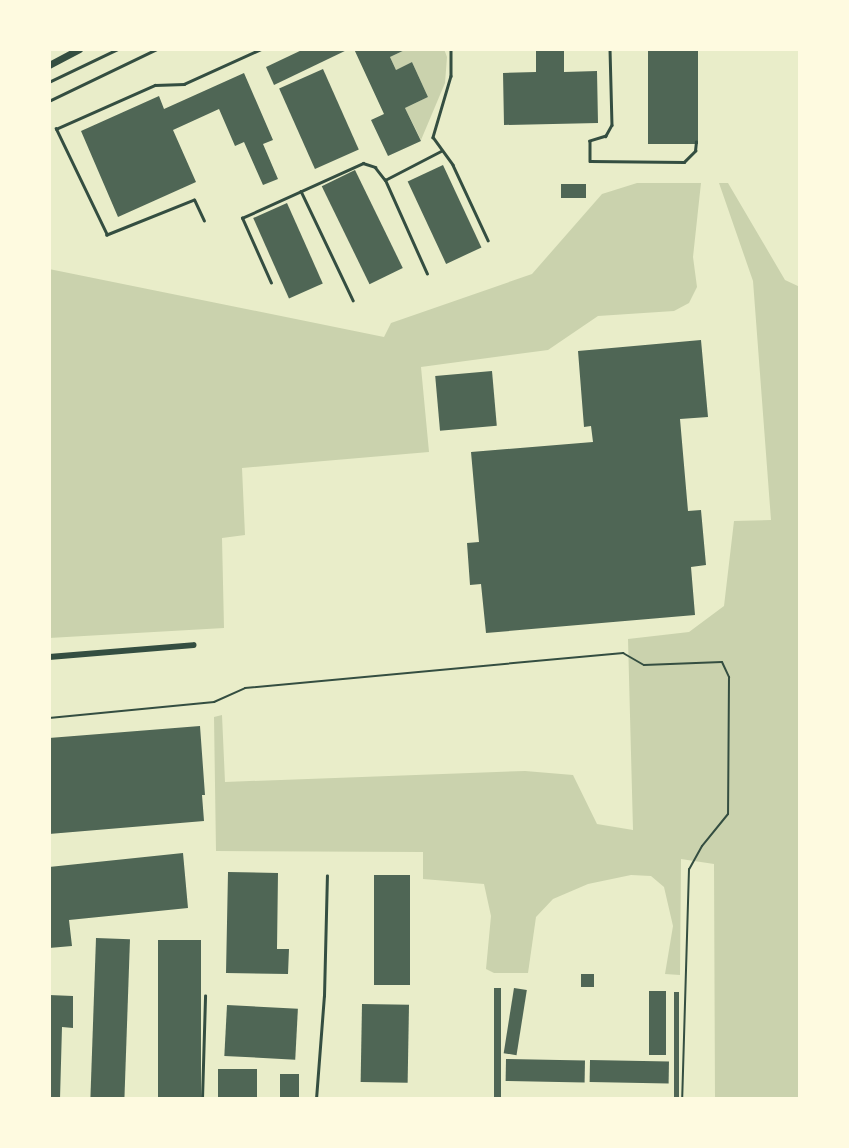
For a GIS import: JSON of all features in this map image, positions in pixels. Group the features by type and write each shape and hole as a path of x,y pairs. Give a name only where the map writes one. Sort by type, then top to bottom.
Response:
{"street":[{"path":"49,65 79,49"},
{"path":"49,657 194,645"}],"lane":[{"path":"49,82 118,49"},
{"path":"49,101 157,49"},
{"path":"204,221 194,200 107,235 56,129 155,85 184,84 261,49"},
{"path":"451,49 451,76 434,125 433,136 453,165 488,240"},
{"path":"610,49 612,125 606,136 590,141 590,161 684,162 695,151 696,142"},
{"path":"385,180 441,151"},
{"path":"271,282 242,218 363,163 375,167 385,180 427,274"},
{"path":"301,191 354,300"},
{"path":"316,1099 324,996 327,876"},
{"path":"202,1099 205,996"}],"path":[{"path":"49,718 214,702 244,688 623,653 644,665 722,662 729,677 728,814 689,869 682,1099"}],"green space":[{"path":"407,49 444,49 447,57 445,83 421,140 405,108 428,97 412,62 396,70 390,57"},
{"path":"637,183 701,183 693,257 697,287 689,303 674,311 598,316 548,350 421,367 429,452 242,468 245,535 222,538 224,628 49,638 49,269 384,337 391,323 532,274 602,194"},
{"path":"719,183 728,183 785,280 800,287 800,1099 715,1099 714,864 681,859 680,975 665,974 673,926 664,887 651,876 631,875 588,884 553,899 536,917 528,973 494,973 486,969 491,916 484,884 423,879 423,852 216,851 214,717 222,715 225,782 525,771 573,775 597,824 633,830 628,639 689,632 724,606 734,521 771,520 753,281"}],"building":[{"path":"304,49 349,49 274,85 266,67"},
{"path":"354,49 407,49 390,57 396,70 412,62 428,97 405,108 421,141 388,156 371,120 384,114"},
{"path":"536,49 564,49 564,72 597,71 598,123 504,125 503,73 536,72"},
{"path":"648,49 698,49 698,144 648,144"},
{"path":"323,69 359,149 315,169 279,89"},
{"path":"244,73 273,140 263,144 278,179 263,185 244,142 235,146 219,109 173,130 196,182 118,217 81,131 159,96 164,109"},
{"path":"443,165 481,247 446,264 408,181"},
{"path":"355,170 403,268 370,284 322,186"},
{"path":"561,184 586,184 586,198 561,198"},
{"path":"287,203 323,283 289,298 253,218"},
{"path":"701,340 708,417 680,419 688,511 701,510 706,565 691,567 695,615 486,633 481,584 470,585 467,543 479,542 471,452 593,442 591,426 584,427 578,351"},
{"path":"492,371 497,426 440,431 435,376"},
{"path":"200,726 204,821 49,834 49,738"},
{"path":"183,853 188,908 69,920 72,946 49,948 49,867"},
{"path":"228,872 278,873 277,949 289,949 288,974 226,973"},
{"path":"374,875 410,875 410,985 374,985"},
{"path":"96,938 130,939 124,1099 90,1099"},
{"path":"158,940 201,940 201,1099 158,1099"},
{"path":"581,974 594,974 594,987 581,987"},
{"path":"494,988 501,988 501,1099 494,1099"},
{"path":"514,988 527,990 517,1055 504,1053"},
{"path":"649,991 666,991 666,1055 649,1055"},
{"path":"674,992 679,992 679,1099 674,1099"},
{"path":"49,995 73,996 73,1028 62,1027 60,1099 49,1099"},
{"path":"362,1004 409,1005 408,1083 361,1082"},
{"path":"227,1005 298,1009 295,1060 224,1056"},
{"path":"506,1059 585,1060 585,1082 506,1081"},
{"path":"590,1060 669,1061 669,1083 590,1082"},
{"path":"218,1069 257,1069 257,1099 218,1099"},
{"path":"280,1074 299,1074 299,1097 280,1097"}]}
